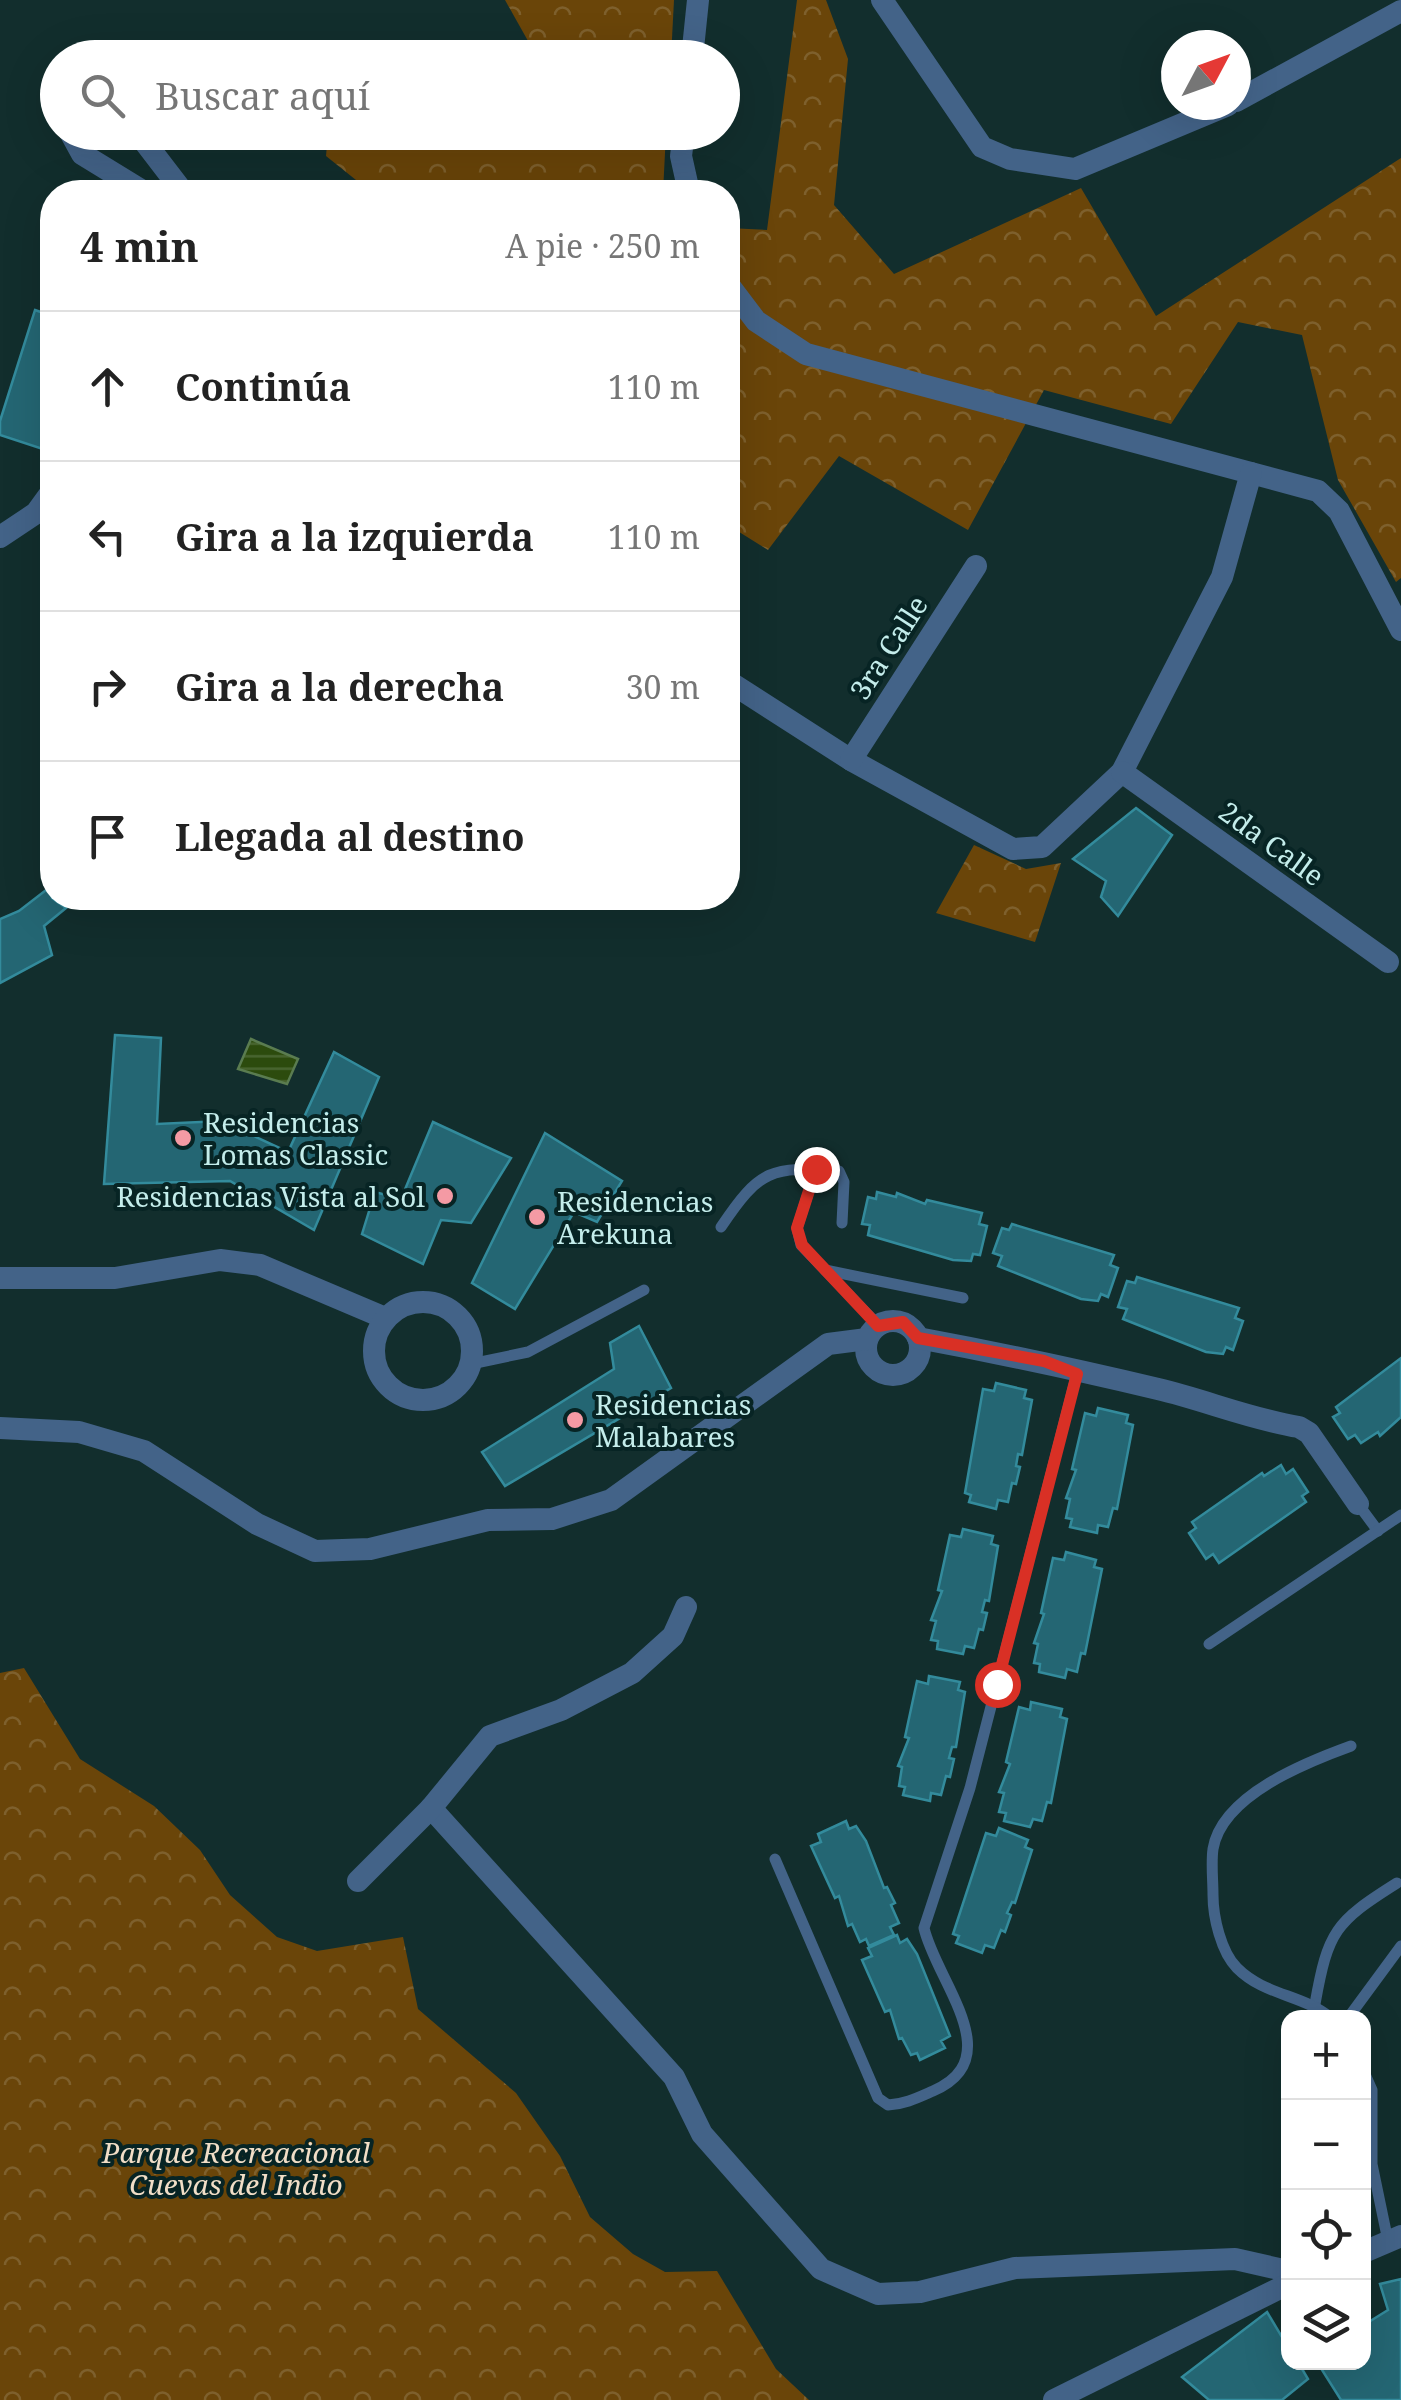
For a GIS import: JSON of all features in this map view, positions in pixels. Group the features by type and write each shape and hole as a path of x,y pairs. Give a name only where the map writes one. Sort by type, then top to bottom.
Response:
{"street":[{"path":"694,40 698,0"},
{"path":"882,0 982,147 1010,159 1075,169 1192,120"},
{"path":"1251,93 1401,11"},
{"path":"80,150 124,180"},
{"path":"152,150 175,180"},
{"path":"682,150 687,180"},
{"path":"148,180 162,162"},
{"path":"740,300 756,321 806,354 1318,491 1340,511 1401,630"},
{"path":"740,689 850,760 1013,849 1027,852 1054,838 1122,772 1222,577 1251,472"},
{"path":"0,537 27,521 40,505"},
{"name":"3ra Calle","path":"850,760 976,566"},
{"name":"2da Calle","path":"1122,772 1388,962"},
{"path":"0,1278 116,1278 220,1260 260,1266 386,1318"},
{"path":"414,1302 446,1307 469,1331 471,1364 449,1395 423,1400 407,1398 382,1378 373,1348 386,1318 414,1302"},
{"path":"0,1428 79,1432 144,1451 257,1524 315,1551 370,1549 488,1520 552,1520 611,1500 828,1344 903,1322 918,1338 1044,1361 1077,1374 1161,1390 1298,1427 1308,1433 1358,1504"},
{"path":"872,1332 872,1366 897,1376 918,1360 918,1338"},
{"path":"358,1882 431,1808 490,1736 561,1710 632,1673 673,1636 686,1608"},
{"path":"431,1808 674,2077 702,2134 822,2269 878,2294 920,2292 1015,2268 1236,2259 1281,2269"},
{"path":"1371,2249 1394,2239"},
{"path":"1054,2400 1281,2287"}],"lane":[{"path":"721,1227 742,1196 766,1174 782,1168 839,1171 844,1182 842,1223"},
{"path":"816,1169 797,1228 802,1245 872,1332"},
{"path":"825,1270 963,1298"},
{"path":"471,1364 528,1352 644,1290"},
{"path":"775,1859 878,2098 888,2106 904,2104 952,2083 966,2062 968,2033 929,1948 924,1928 970,1788 1077,1374"},
{"path":"1358,1504 1378,1531"},
{"path":"1210,1644 1401,1515"},
{"path":"1321,2010 1314,2004 1270,1993 1234,1965 1213,1915 1213,1846 1236,1808 1292,1768 1351,1746"},
{"path":"1314,2004 1323,1958 1336,1928 1398,1883"},
{"path":"1354,2010 1401,1946"},
{"path":"1371,2088 1377,2206 1394,2239"}],"green space":[{"path":"505,0 674,0 672,40 527,40"},
{"path":"797,0 826,0 848,59 834,205 894,274 1081,188 1156,316 1401,158 1401,578 1396,582 1338,480 1302,335 1238,322 1171,424 1044,390 968,530 839,456 768,550 740,532 740,229 767,230"},
{"path":"327,150 665,150 664,180 356,180 326,156"},
{"path":"974,845 1026,869 1061,863 1035,942 936,913"},
{"name":"Parque Recreacional Cuevas del Indio","path":"24,1668 80,1759 154,1806 200,1850 230,1895 277,1937 317,1951 403,1937 418,2009 516,2093 560,2156 590,2217 633,2254 665,2272 717,2271 776,2369 809,2400 0,2400 0,1673"}],"shaded area":[{"path":"251,1039 298,1059 287,1084 238,1069"}],"building":[{"path":"35,310 40,312 40,448 0,435 0,421"},
{"path":"1136,808 1172,835 1118,916 1101,897 1106,881 1073,859"},
{"path":"40,895 40,910 64,910 44,926 52,955 0,983 0,919 19,911"},
{"name":"Residencias Lomas Classic","path":"115,1035 161,1038 157,1124 222,1121 288,1152 334,1052 379,1077 314,1230 230,1181 104,1184"},
{"name":"Residencias Vista al Sol","path":"433,1122 511,1158 471,1223 441,1220 423,1264 362,1234 375,1192 401,1199"},
{"name":"Residencias Arekuna","path":"545,1133 622,1181 597,1222 574,1212 515,1309 472,1283"},
{"path":"877,1192 982,1213 979,1224 987,1226 980,1255 973,1254 971,1261 953,1260 868,1235 870,1225 862,1224 868,1197 876,1199"},
{"path":"1012,1224 1114,1255 1110,1265 1118,1268 1108,1297 1101,1294 1098,1301 1081,1299 998,1266 1002,1256 993,1253 1002,1228 1009,1230"},
{"path":"1137,1277 1239,1308 1235,1318 1243,1321 1233,1350 1226,1347 1223,1354 1206,1352 1123,1319 1127,1309 1118,1307 1127,1281 1135,1283"},
{"name":"Residencias Malabares","path":"639,1326 671,1388 505,1486 482,1452 614,1369 610,1343"},
{"path":"1401,1358 1401,1417 1380,1436 1378,1432 1361,1443 1355,1435 1348,1439 1333,1417 1340,1413 1336,1407"},
{"path":"996,1383 1026,1390 1024,1398 1032,1400 1022,1455 1018,1454 1016,1484 1012,1483 1008,1502 998,1500 996,1509 969,1502 971,1495 965,1493 983,1389 994,1391"},
{"path":"1098,1408 1128,1415 1126,1423 1133,1425 1117,1509 1113,1508 1108,1527 1098,1525 1097,1533 1070,1527 1072,1519 1066,1518 1070,1499 1066,1498 1076,1470 1072,1469 1085,1413 1096,1416"},
{"path":"1281,1465 1286,1474 1293,1469 1308,1492 1302,1496 1306,1502 1219,1563 1213,1554 1206,1559 1189,1533 1196,1528 1192,1522 1262,1473 1264,1476"},
{"path":"963,1529 993,1536 991,1544 998,1546 989,1601 985,1600 982,1612 987,1613 983,1630 979,1629 974,1648 965,1646 963,1654 937,1649 938,1641 931,1640 936,1621 931,1620 942,1591 938,1590 950,1535 961,1537"},
{"path":"1066,1552 1096,1560 1094,1567 1102,1569 1085,1654 1081,1653 1077,1672 1067,1669 1065,1678 1039,1672 1040,1664 1034,1663 1038,1644 1034,1643 1044,1614 1041,1613 1053,1558 1064,1560"},
{"path":"929,1676 960,1682 958,1690 965,1692 956,1747 952,1747 949,1758 954,1759 950,1777 946,1776 941,1795 931,1793 930,1801 903,1795 905,1787 899,1786 902,1767 898,1766 909,1738 905,1737 917,1681 928,1684"},
{"path":"1031,1702 1062,1709 1060,1717 1067,1719 1051,1803 1047,1802 1042,1821 1033,1819 1030,1827 1004,1821 1006,1813 999,1812 1004,1793 999,1792 1010,1764 1006,1762 1019,1707 1030,1710"},
{"path":"846,1821 849,1829 856,1826 866,1841 884,1888 887,1887 895,1903 891,1905 899,1923 890,1927 894,1935 869,1946 866,1939 860,1942 852,1924 848,1926 839,1896 835,1898 811,1846 821,1842 818,1834"},
{"path":"999,1828 1028,1840 1025,1847 1032,1850 1015,1903 1007,1913 1011,1915 1005,1932 1001,1930 994,1948 985,1945 982,1953 956,1943 959,1936 953,1934 986,1833 996,1836"},
{"path":"897,1935 900,1943 907,1939 917,1954 950,2036 941,2041 945,2048 920,2060 899,2039 890,2010 885,2012 862,1960 872,1956 868,1948"},
{"path":"1401,2279 1401,2400 1341,2400 1322,2370 1371,2370 1371,2321 1388,2310 1380,2284"},
{"path":"1267,2312 1281,2335 1281,2370 1303,2370 1308,2379 1282,2400 1209,2400 1182,2377"}],"place":[{"name":"Residencias Lomas Classic","path":"183,1138"},
{"name":"Residencias Vista al Sol","path":"445,1196"},
{"name":"Residencias Arekuna","path":"537,1217"},
{"name":"Residencias Malabares","path":"575,1420"}],"route":[{"path":"816,1169 797,1228 802,1245 878,1326 903,1322 918,1338 1044,1361 1077,1374 997,1684"}]}
